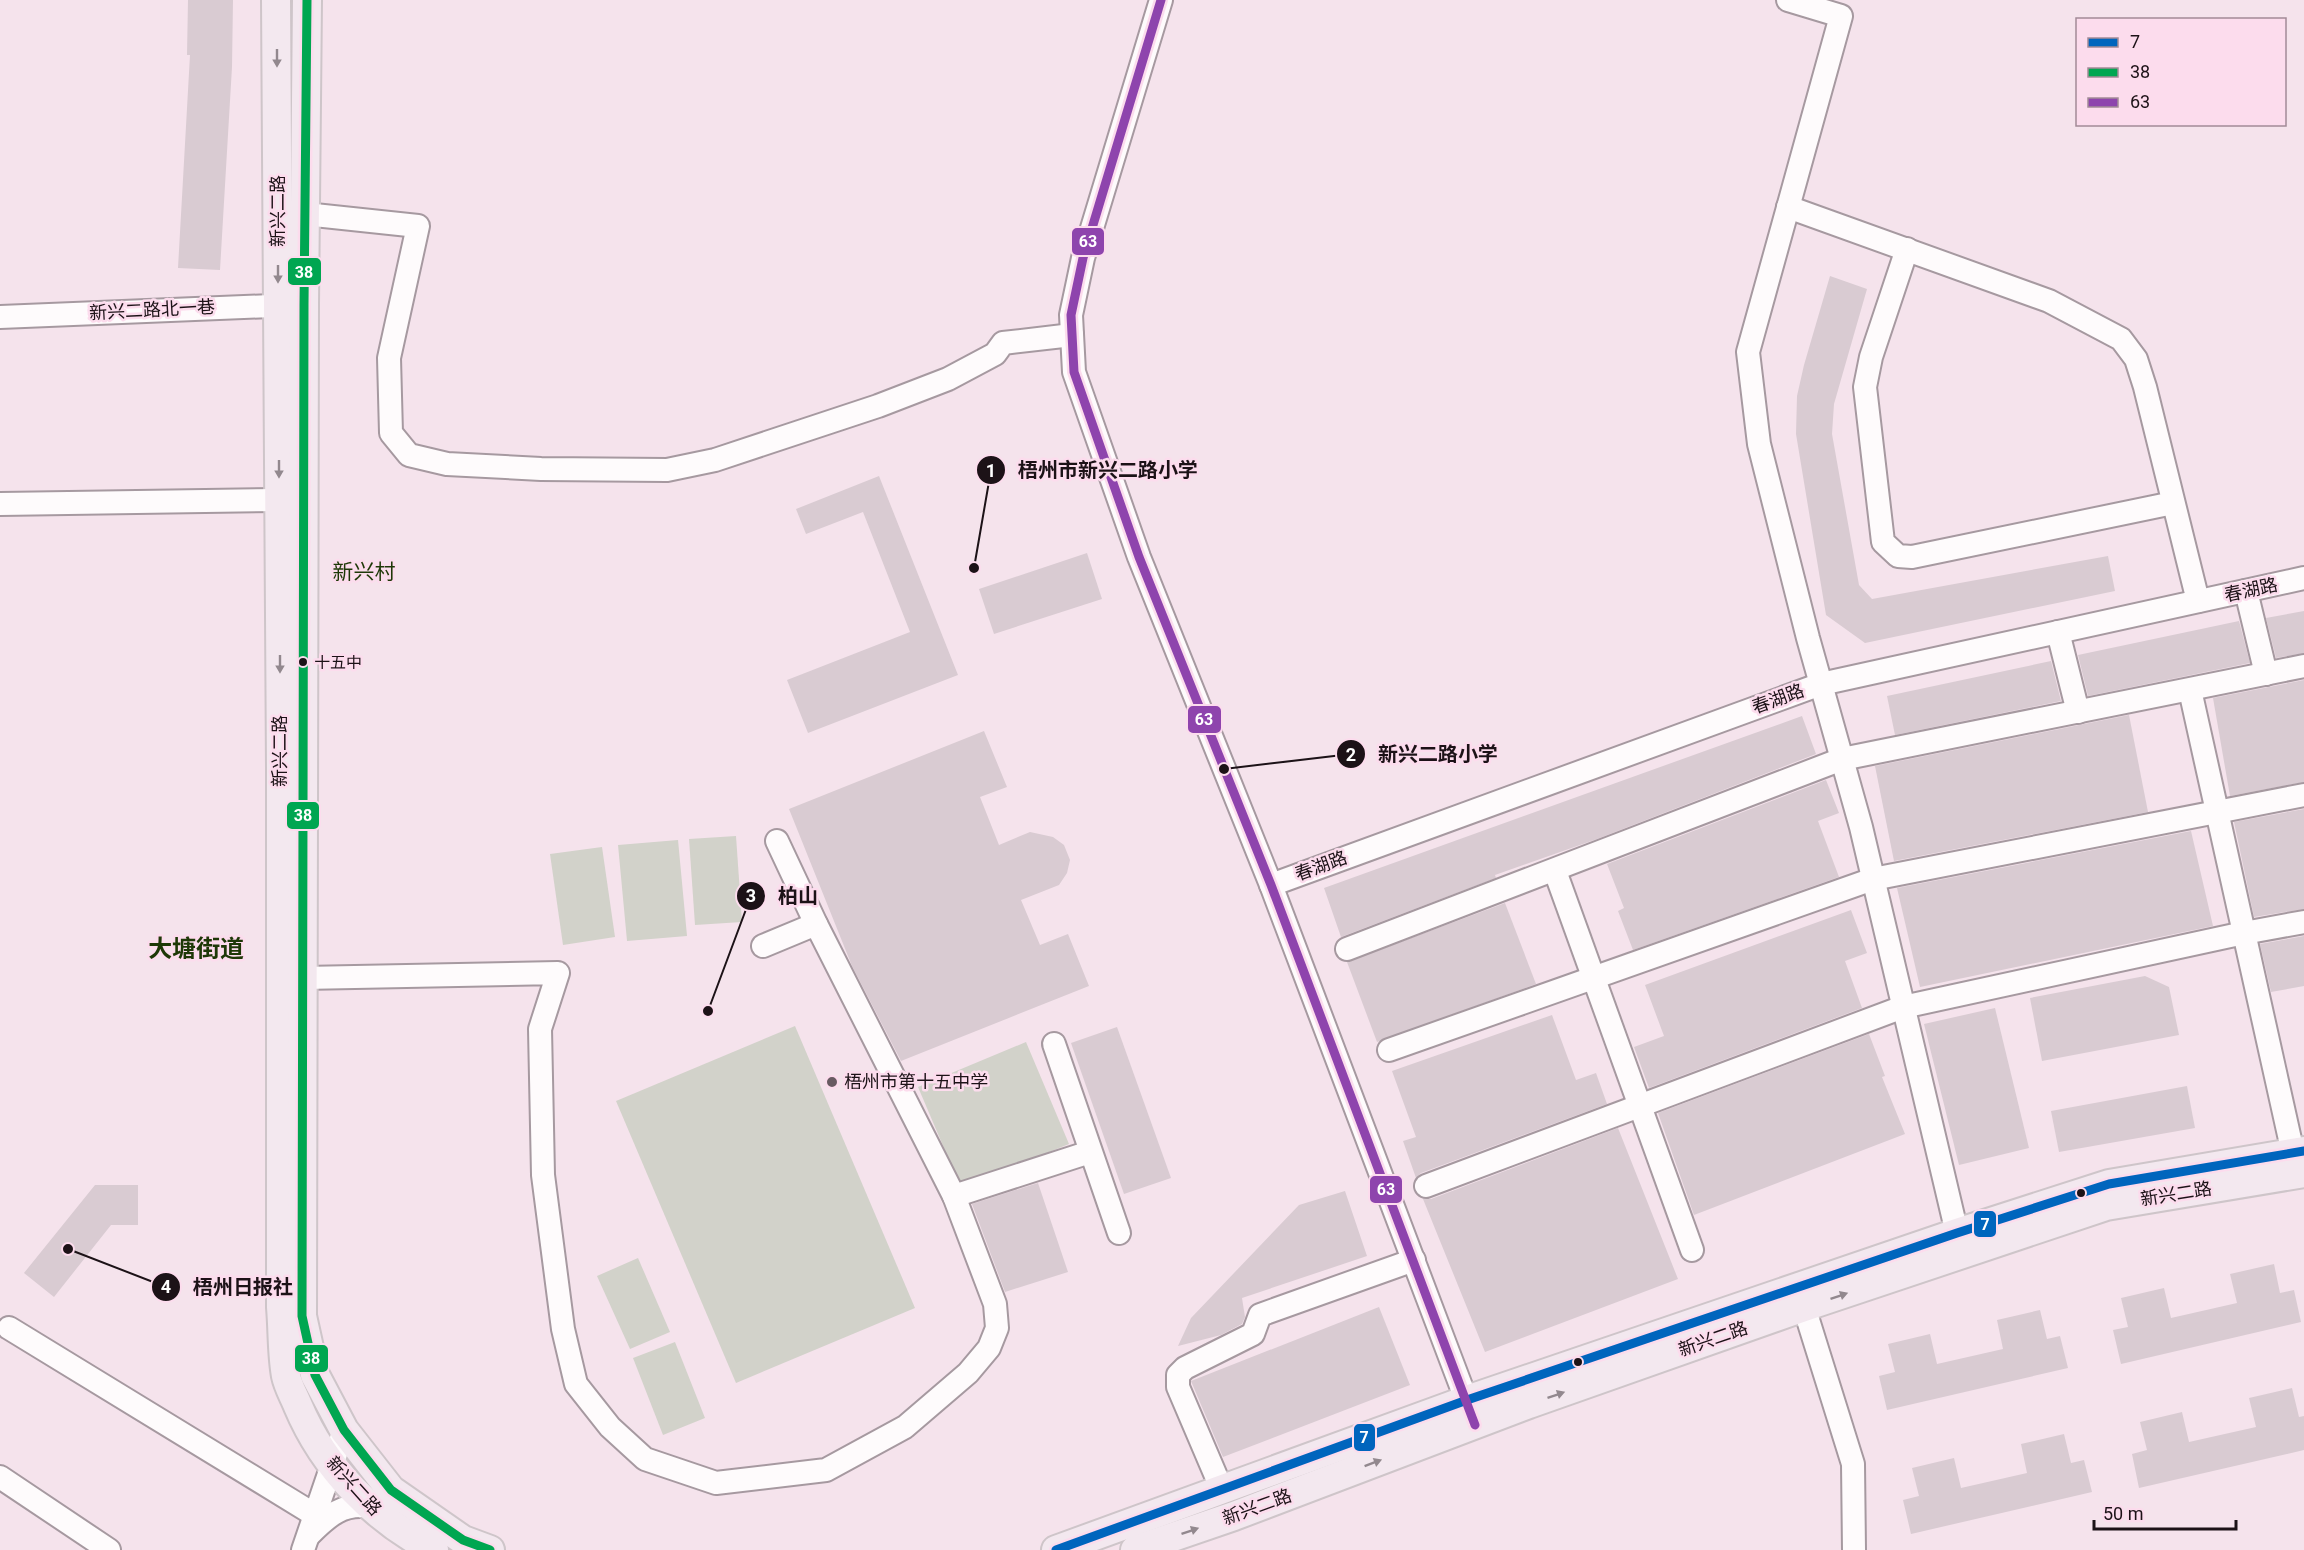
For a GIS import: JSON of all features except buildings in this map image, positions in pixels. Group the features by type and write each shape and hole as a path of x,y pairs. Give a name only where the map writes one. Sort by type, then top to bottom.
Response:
{"main road":[{"name":"新兴二路","path":"276,0 291,304 303,978 302,1316 315,1375 344,1430 391,1490 463,1540 490,1550"},
{"name":"新兴二路","path":"308,0 305,214 291,304 279,500 281,1307 287,1377 306,1426 332,1465 380,1516 411,1538 434,1550"},
{"name":"新兴二路","path":"1135,1550 1234,1516 1471,1413 1957,1233 2109,1184 2300,1159"},
{"name":"新兴二路","path":"1056,1550 1222,1490 1804,1307 2106,1206 2300,1159"}],"street":[{"path":"1161,0 1083,258 1071,315 1074,372 1139,557 1271,885 1471,1413"},
{"path":"1788,0 1841,16 1748,352 1759,444 1873,879 1957,1233"},
{"path":"1788,207 2049,301 2121,339 2136,358 2198,601"},
{"path":"305,214 418,226 389,358 391,433 409,455 447,464 541,469 667,470 716,460 948,380 995,354 1004,343 1072,335"},
{"path":"1906,249 1871,357 1864,387 1883,542 1898,556 1912,556 2173,502"},
{"name":"新兴二路北一巷","path":"0,317 291,304"},
{"path":"0,504 279,500"},
{"name":"春湖路","path":"1271,885 1821,684 2304,578"},
{"path":"2246,591 2266,674"},
{"path":"2058,632 2078,712"},
{"path":"1347,949 1842,759 2304,666"},
{"path":"2190,690 2244,933 2300,1159"},
{"path":"1389,1050 1873,879 2304,795"},
{"path":"303,978 558,973 540,1029 543,1175 563,1329 576,1384 610,1427 645,1459 716,1483 826,1470 905,1427 968,1373 989,1348 997,1328 994,1304 954,1196 816,924 777,841"},
{"path":"1555,871 1692,1250"},
{"path":"1426,1185 1904,1006 2304,922"},
{"path":"763,946 816,924"},
{"path":"1054,1044 1119,1233"},
{"path":"954,1196 1090,1152"},
{"path":"1222,1490 1178,1387 1178,1375 1185,1368 1253,1334 1260,1315 1414,1260"},
{"path":"1804,1307 1853,1464 1854,1550"},
{"path":"9,1328 309,1534"},
{"path":"309,1534 344,1430"},
{"path":"0,1477 109,1550"},
{"path":"309,1534 322,1522 348,1506 371,1507"}],"shaded area":[{"path":"736,836 742,922 695,925 689,839"},
{"path":"678,840 687,936 627,941 618,845"},
{"path":"602,847 615,937 563,945 550,854"},
{"path":"795,1026 915,1308 736,1383 616,1101"},
{"path":"1026,1042 1069,1144 961,1188 918,1087"},
{"path":"638,1258 670,1332 630,1349 597,1276"},
{"path":"675,1342 705,1418 663,1435 633,1358"}],"transit line":[{"name":"38","path":"307,0 304,305 302,1316 315,1375 344,1430 391,1490 463,1540 490,1550"},
{"name":"63","path":"1161,0 1083,258 1071,315 1074,372 1139,557 1271,885 1475,1425"},
{"name":"7","path":"1056,1550 1467,1400 1957,1233 2109,1184 2304,1151"}],"place":[{"name":"梧州市新兴二路小学","path":"974,568"},
{"name":"十五中","path":"303,662"},
{"name":"新兴二路小学","path":"1224,769"},
{"name":"柏山","path":"708,1011"},
{"name":"梧州市第十五中学","path":"832,1082"},
{"name":"梧州日报社","path":"68,1249"}],"district":[{"name":"新兴村","path":"364,572"},
{"name":"大塘街道","path":"196,949"}]}
